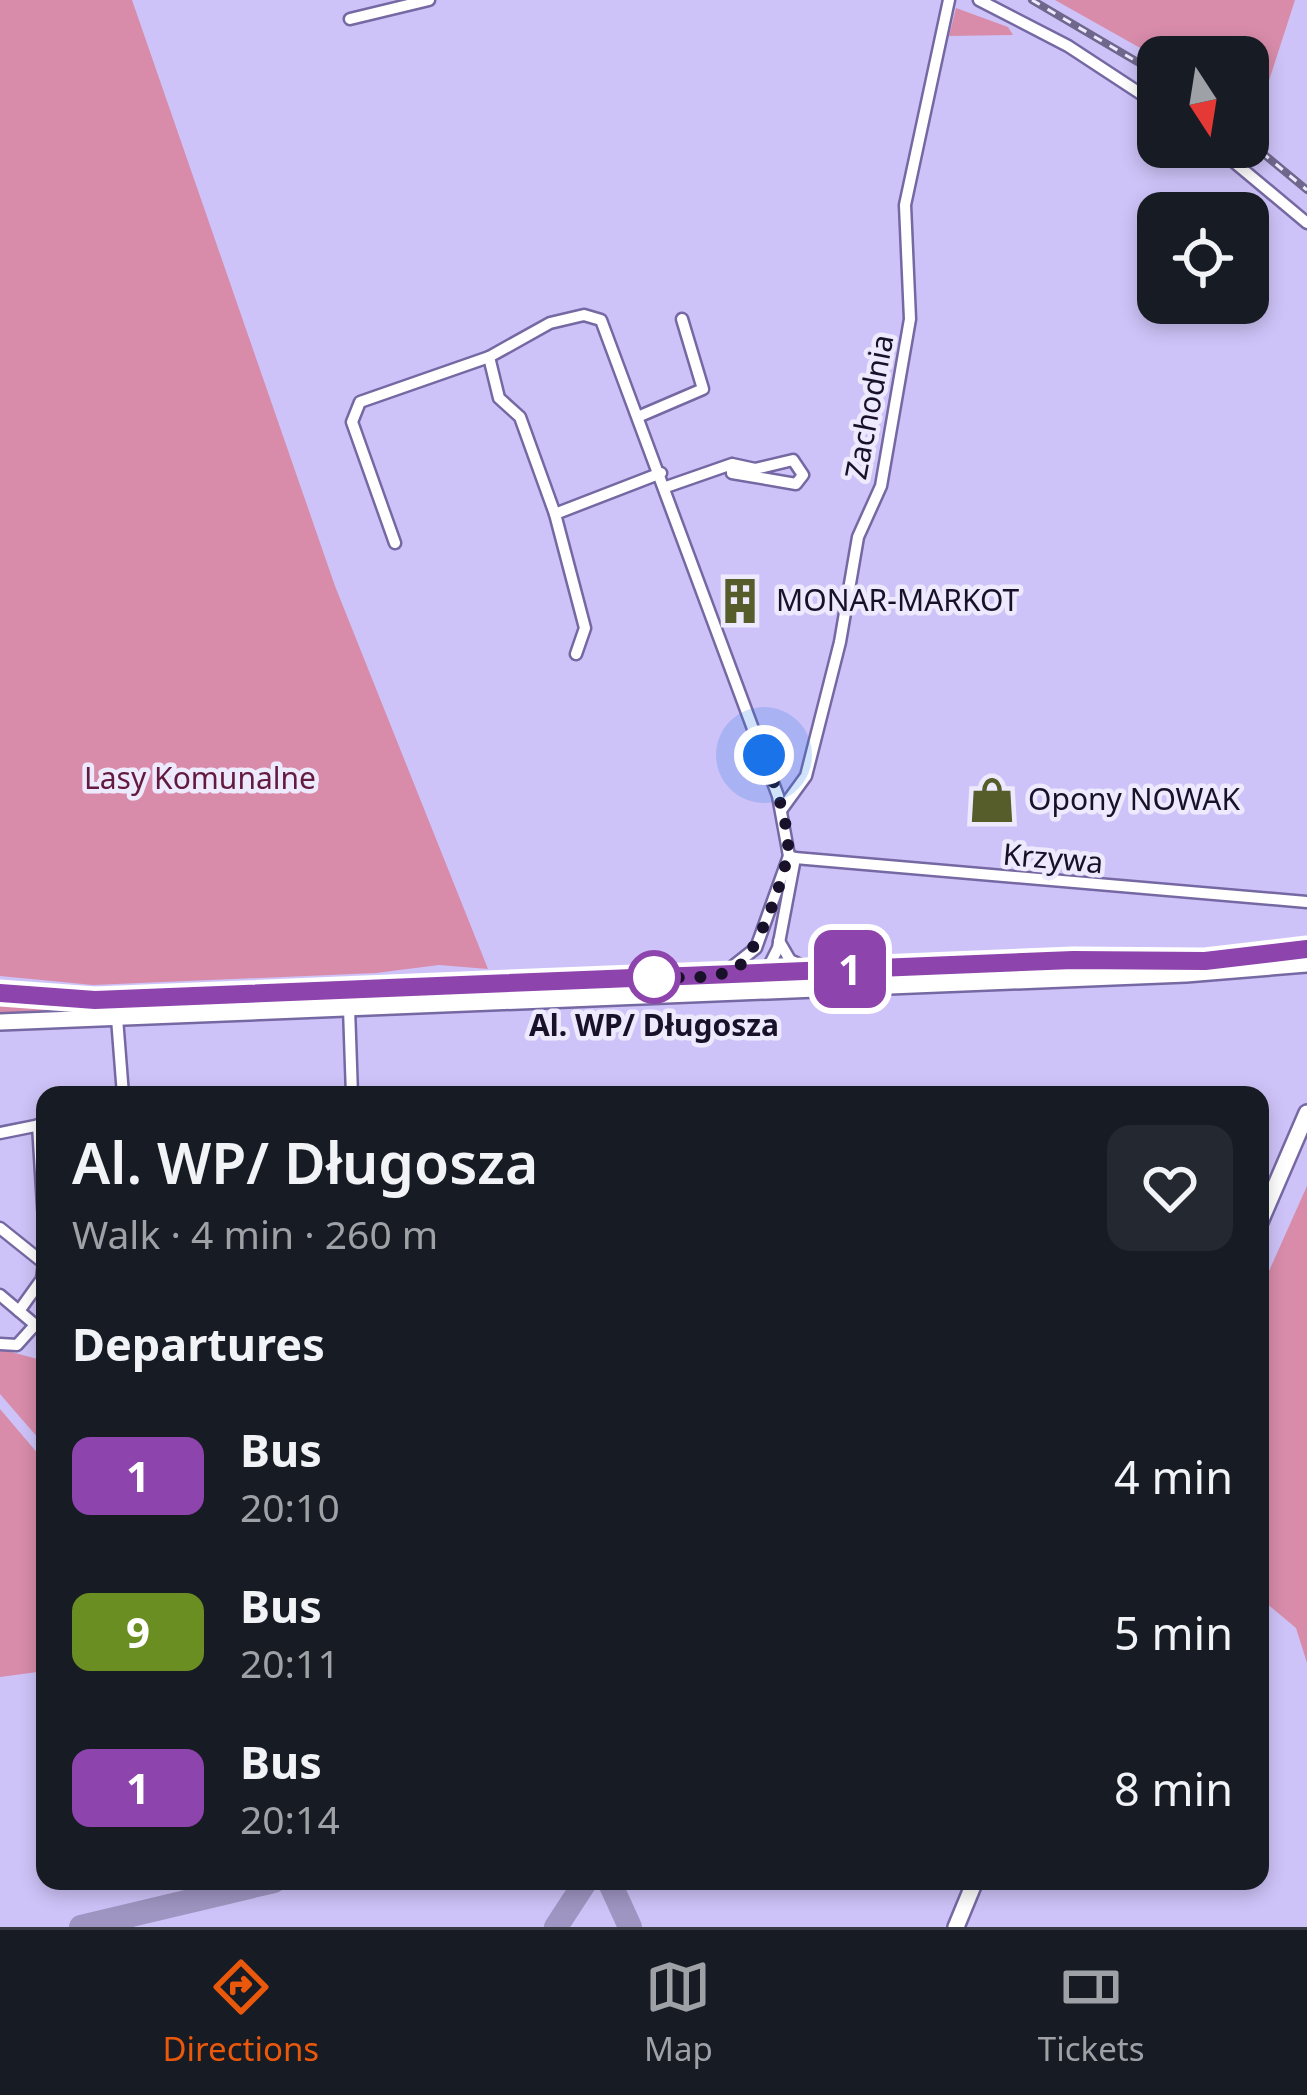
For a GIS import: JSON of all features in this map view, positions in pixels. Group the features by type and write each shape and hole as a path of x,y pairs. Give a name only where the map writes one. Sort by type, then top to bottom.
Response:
{"main road":[{"path":"0,993 95,1000 911,966 1205,961 1307,949"},
{"path":"0,1022 911,986 1307,964"},
{"path":"911,966 911,986"},
{"path":"414,986 415,1005"},
{"path":"1269,1201 1307,1113"},
{"path":"956,1927 971,1890"}],"street":[{"path":"350,19 428,0"},
{"name":"Zachodnia","path":"782,809 806,776 840,641 858,537 881,486 910,319 905,205 949,0"},
{"path":"980,0 1068,46 1137,91"},
{"path":"1241,168 1307,223"},
{"path":"395,543 352,412 360,402 489,357 540,328 578,315 602,320 782,809 792,857 779,941 766,972"},
{"path":"640,416 704,389 682,319"},
{"path":"489,357 499,398 520,417 555,514 585,628 576,654"},
{"path":"666,487 731,464 755,470 789,459 799,464 802,475 796,484 785,486 732,472 731,464"},
{"path":"555,514 661,473"},
{"path":"718,974 736,968 755,948 792,857"},
{"name":"Krzywa","path":"792,857 1307,902"},
{"path":"779,941 790,960 816,970"},
{"path":"755,948 766,972 767,991"},
{"path":"349,1008 352,1086"},
{"path":"117,1018 122,1086"},
{"path":"0,1133 36,1125"},
{"path":"0,1228 36,1257"},
{"path":"19,1311 36,1287"},
{"path":"0,1295 36,1326"},
{"path":"0,1344 16,1345 36,1332"}],"green space":[{"name":"Lasy Komunalne","path":"0,0 132,0 335,586 488,969 439,965 376,973 93,985 0,976"},
{"path":"1055,0 1295,0 1269,81 1269,36 1137,36 1137,46"},
{"path":"956,8 1008,27 1013,35 949,36"},
{"path":"0,998 92,1004 92,1014 0,1017"},
{"path":"1307,1186 1307,1663 1296,1628 1269,1606 1269,1271"},
{"path":"0,1349 36,1359 36,1436 0,1394"},
{"path":"0,1409 36,1451 36,1672 0,1677"}],"taxiway":[{"path":"81,1927 236,1890"},
{"path":"556,1927 580,1890"},
{"path":"613,1890 630,1927"}],"railway":[{"path":"1032,0 1137,62"},
{"path":"1269,158 1307,190"}],"bus line":[{"name":"1","path":"0,993 95,1000 1073,960 1205,961 1307,949"}],"place":[{"name":"MONAR-MARKOT","path":"740,601"},
{"name":"Opony NOWAK","path":"992,800"},
{"name":"Al. WP/ Długosza","path":"654,977"}],"route":[{"path":"654,977 634,977 718,974 746,961 755,948 789,856 782,809 764,755"}]}
